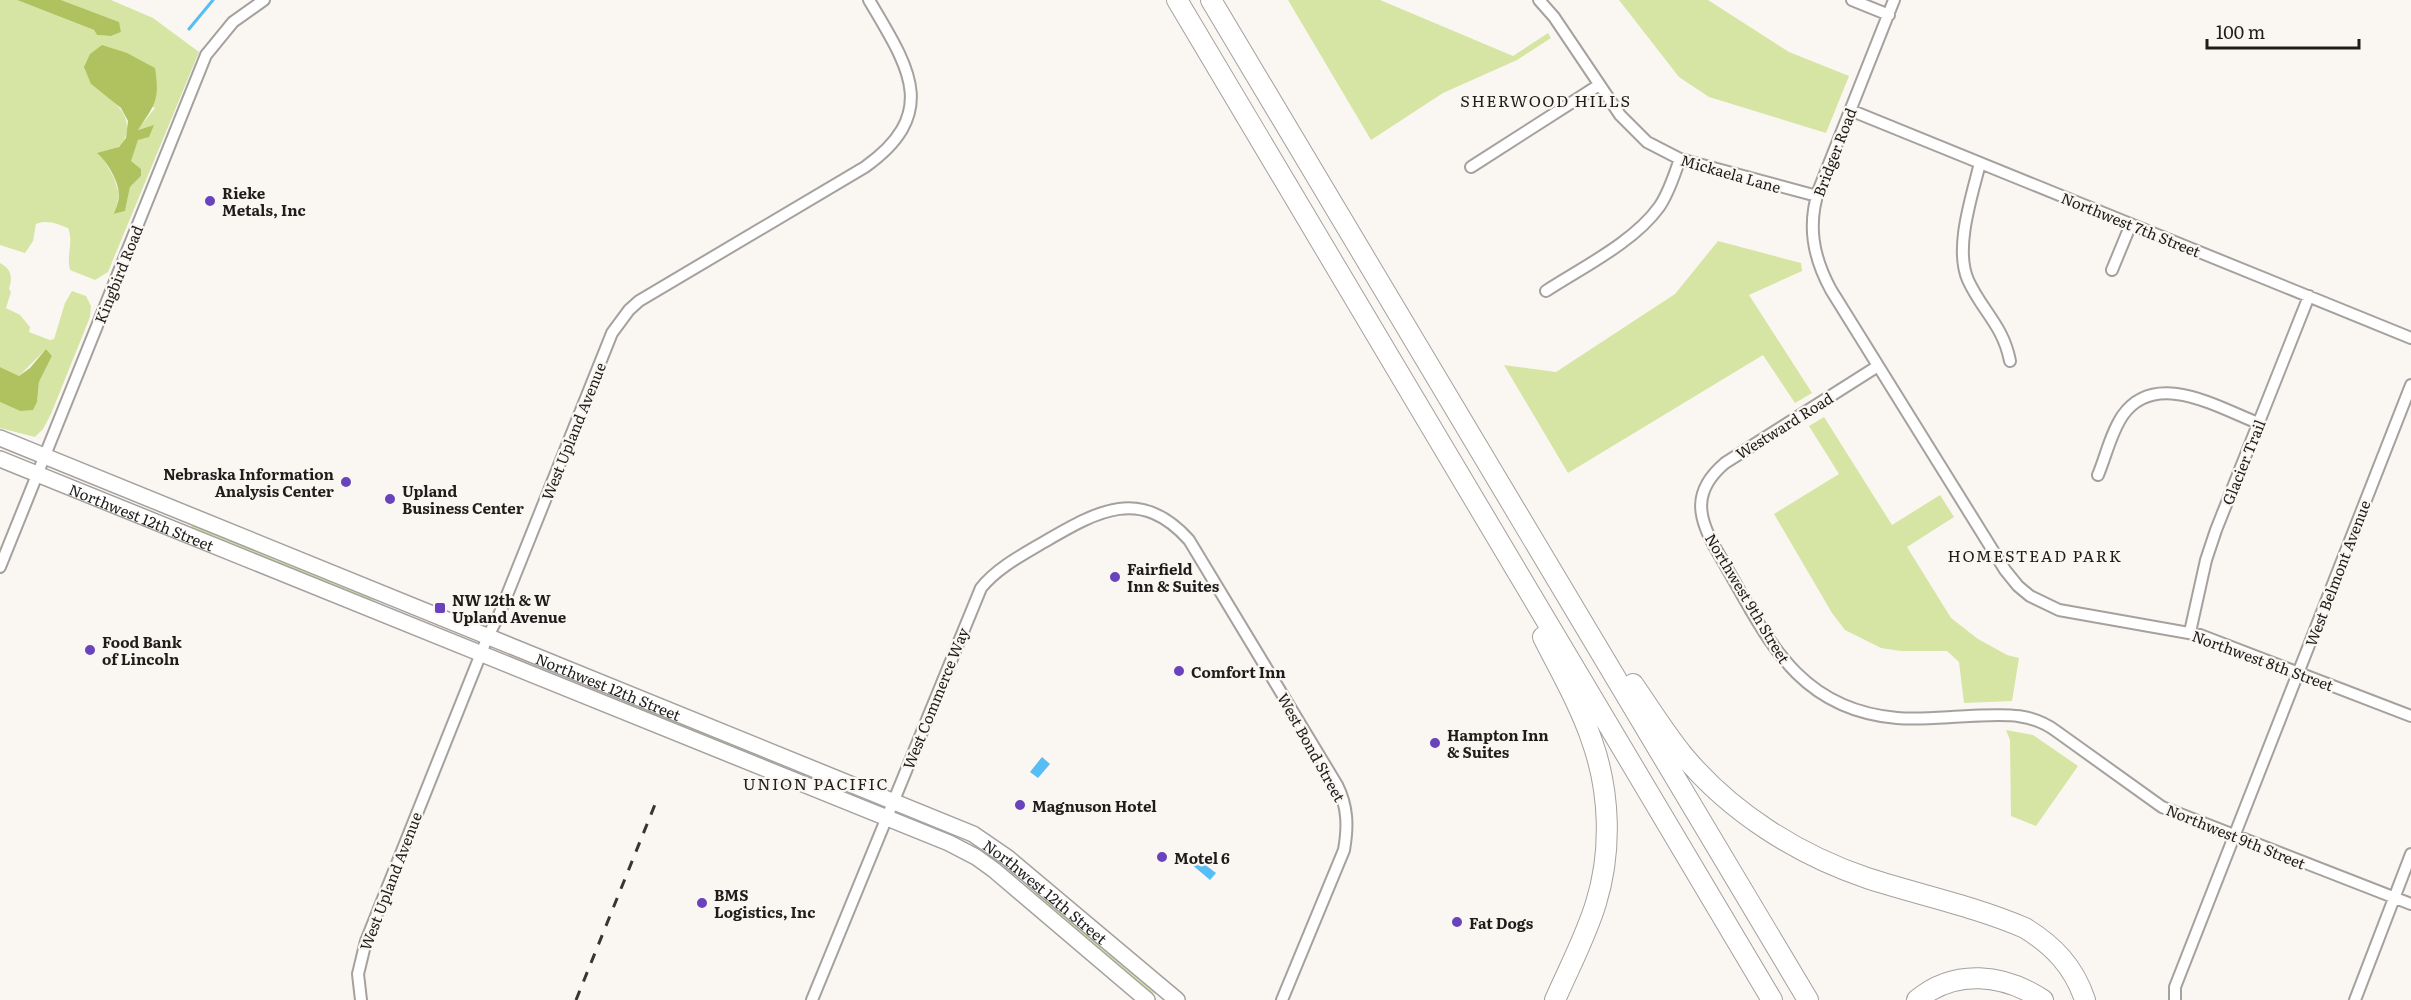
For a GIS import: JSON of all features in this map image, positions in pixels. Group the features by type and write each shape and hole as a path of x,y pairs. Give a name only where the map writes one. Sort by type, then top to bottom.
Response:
{"highway":[{"path":"1177,0 1772,1000"},
{"path":"1211,0 1808,1000"},
{"path":"1501,488 1673,742 1724,796 1765,828 1825,862 1869,879 2025,928 2045,941 2063,958 2081,987 2085,1000"},
{"path":"1478,506 1583,718 1592,741 1604,792 1606,848 1597,902 1555,1000"},
{"path":"1917,1000 1937,986 1978,977 2018,985 2043,1000"}],"main road":[{"name":"Northwest 12th Street","path":"0,438 958,827 986,841 1177,1000"},
{"name":"Northwest 12th Street","path":"0,459 949,843 976,857 1147,1000"}],"street":[{"name":"Kingbird Road","path":"0,567 206,55 233,22 264,0"},
{"name":"West Upland Avenue","path":"360,997 358,974 362,951 612,333 629,310 639,302 865,167 882,155 897,139 909,110 910,80 901,55 869,0"},
{"name":"Mickaela Lane","path":"1539,0 1554,17 1599,85 1632,129 1663,151 1680,159 1816,196"},
{"path":"1852,0 1888,15"},
{"name":"Bridger Road","path":"1878,366 1831,290 1817,261 1812,231 1816,196 1894,0"},
{"path":"1471,167 1599,85"},
{"name":"Northwest 7th Street","path":"1850,110 2411,338"},
{"path":"1546,291 1628,237 1650,219 1668,191 1680,159"},
{"path":"1980,163 1964,236 1965,268 1971,285 2006,343 2010,361"},
{"path":"2112,270 2131,224"},
{"name":"Glacier Trail","path":"2190,632 2211,545 2309,296"},
{"name":"Westward Road","path":"1702,495 1710,477 1725,462 1878,366"},
{"name":"Northwest 8th Street","path":"1878,366 2005,570 2024,591 2042,603 2066,612 2190,632 2299,671 2411,716"},
{"name":"West Belmont Avenue","path":"2175,998 2175,987 2411,385"},
{"path":"2098,475 2123,416 2134,405 2150,396 2170,393 2188,396 2258,423"},
{"name":"Northwest 9th Street","path":"1702,495 1700,508 1708,534 1776,652 1817,692 1841,705 1896,718 2007,715 2032,717 2056,730 2162,807 2411,904"},
{"name":"West Commerce Way","path":"812,1000 981,588 999,570 1080,521 1104,511 1129,508"},
{"name":"West Bond Street","path":"1129,508 1167,520 1189,540 1337,785 1344,802 1347,826 1344,850 1282,1000"},
{"path":"2355,1000 2411,854"}],"green space":[{"path":"0,0 17,0 94,30 97,35 111,36 121,32 118,22 61,0 111,0 153,18 199,52 108,272 95,280 70,270 70,233 68,228 52,223 36,224 33,241 25,253 0,245","holes":["91,84 155,108 137,130 153,126 138,140 130,161 141,169 141,176 130,187 125,211 115,214 119,194 114,178 103,158 123,142 127,133 127,122 115,103"]},
{"path":"17,0 61,0 119,22 121,32 111,36 97,35 94,30"},
{"path":"1288,0 1380,0 1513,56 1548,33 1551,38 1517,60 1443,93 1371,140"},
{"path":"1619,0 1708,0 1789,52 1849,76 1826,133 1709,97 1679,77"},
{"path":"102,45 127,53 155,68 157,88 155,102 138,130 154,125 149,137 138,140 131,161 141,169 141,176 130,187 125,211 114,214 119,197 117,184 108,166 97,153 119,147 126,138 128,121 121,108 91,84 84,67 90,54"},
{"path":"1718,241 1801,263 1802,271 1749,295 1812,393 1795,403 1763,355 1568,473 1504,365 1556,372 1675,294"},
{"path":"0,263 9,270 11,277 9,289 11,292 6,308 20,315 30,327 29,332 50,340 54,339 65,303 72,291 86,296 91,306 90,317 51,414 43,429 35,437 0,428 0,402 20,411 37,402 39,382 52,356 46,349 19,376 0,367"},
{"path":"46,349 52,356 39,382 37,402 33,410 20,411 0,402 0,367 19,376 30,368"},
{"path":"1824,417 1892,525 1940,495 1954,517 1907,547 1951,618 1978,639 2007,655 2019,658 2012,701 1964,703 1959,662 1947,651 1901,651 1881,648 1845,630 1832,613 1774,514 1839,474 1809,426"},
{"path":"192,524 382,599 381,602 358,597 191,529"},
{"path":"623,702 653,708 790,766 756,758"},
{"path":"2006,730 2033,735 2078,766 2036,826 2011,816 2010,740"},
{"path":"1024,887 1042,896 1157,992 1155,994 1139,986"}],"water":[{"path":"1042,757 1050,764 1038,778 1030,772"},
{"path":"1195,857 1216,873 1210,880 1190,863"}],"waterway":[{"path":"189,29 213,0"}],"railway":[{"path":"576,1000 656,802"}],"place":[{"name":"Rieke Metals, Inc","path":"210,201"},
{"name":"Nebraska Information Analysis Center","path":"346,482"},
{"name":"Upland Business Center","path":"390,499"},
{"name":"Fairfield Inn & Suites","path":"1115,577"},
{"name":"NW 12th & W Upland Avenue","path":"440,608"},
{"name":"Food Bank of Lincoln","path":"90,650"},
{"name":"Comfort Inn","path":"1179,671"},
{"name":"Hampton Inn & Suites","path":"1435,743"},
{"name":"Magnuson Hotel","path":"1020,805"},
{"name":"Motel 6","path":"1162,857"},
{"name":"BMS Logistics, Inc","path":"702,903"},
{"name":"Fat Dogs","path":"1457,922"}],"district":[{"name":"SHERWOOD HILLS","path":"1546,100"},
{"name":"HOMESTEAD PARK","path":"2035,555"},
{"name":"UNION PACIFIC","path":"816,783"}]}
